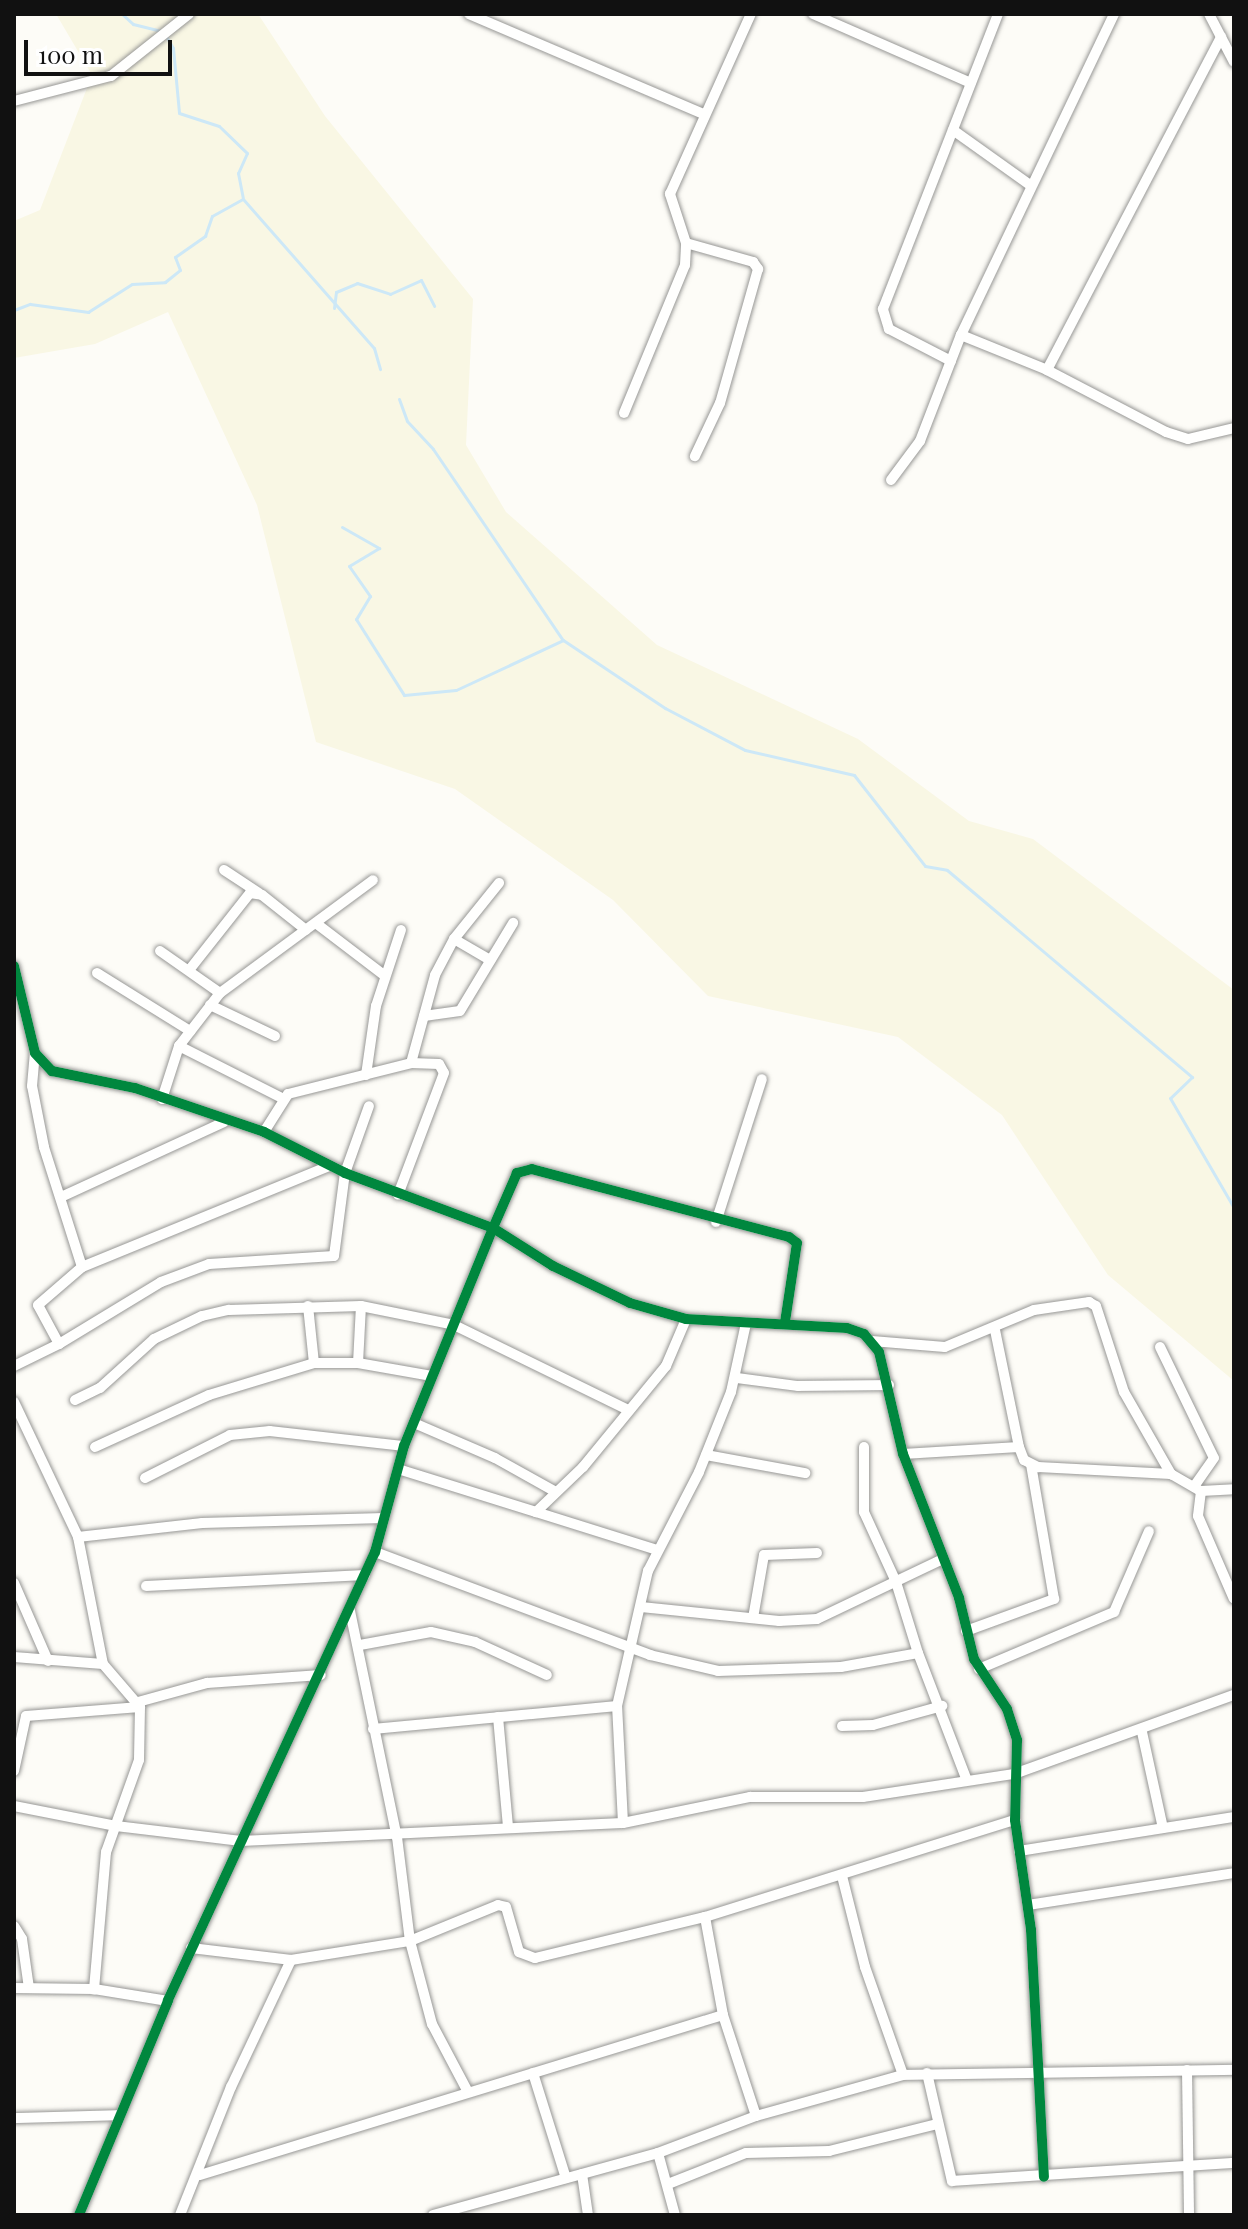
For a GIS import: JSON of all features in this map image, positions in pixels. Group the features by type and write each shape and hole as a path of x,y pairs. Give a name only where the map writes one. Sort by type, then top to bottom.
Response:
{"street":[{"path":"14,101 111,76 189,14"},
{"path":"469,14 703,114"},
{"path":"624,413 685,265 686,243 670,194 703,114 751,14"},
{"path":"813,14 971,83"},
{"path":"951,361 889,329 883,309 998,14"},
{"path":"891,480 920,441 961,335 1114,14"},
{"path":"1209,14 1234,62"},
{"path":"1047,370 1221,37"},
{"path":"953,130 1030,185"},
{"path":"686,243 753,262 758,269 720,403 695,456"},
{"path":"961,335 1047,370 1166,432 1188,439 1234,428"},
{"path":"224,870 306,930"},
{"path":"162,1099 179,1046 220,993 373,880"},
{"path":"411,1063 435,975 454,939 499,883"},
{"path":"190,969 243,897 262,895"},
{"path":"424,1016 460,1011 513,923"},
{"path":"317,924 384,975"},
{"path":"366,1075 384,975 401,930"},
{"path":"454,939 490,960"},
{"path":"160,951 190,969 220,993"},
{"path":"14,966 35,1053 32,1086 82,1267"},
{"path":"97,973 190,1031"},
{"path":"210,1005 275,1036"},
{"path":"179,1046 282,1098 411,1063 439,1064 444,1073 398,1195"},
{"path":"35,1053 52,1071 162,1099 224,1122 264,1132 345,1173 493,1228 594,1286 686,1319 785,1322 847,1328 872,1341 945,1347 995,1330 1034,1310 1089,1302 1096,1306 1124,1392 1171,1474"},
{"path":"716,1222 762,1079"},
{"path":"264,1132 282,1098"},
{"path":"14,1366 59,1344 161,1282 209,1264 334,1256 345,1173 369,1106"},
{"path":"61,1197 224,1122"},
{"path":"59,1344 38,1305 82,1267 330,1166"},
{"path":"79,2215 191,1948 321,1675 375,1552 404,1446 517,1173 532,1169 797,1243 785,1322"},
{"path":"75,1400 100,1388 154,1339 202,1316 308,1306 361,1306 454,1325 626,1409"},
{"path":"308,1306 314,1363"},
{"path":"358,1363 361,1306"},
{"path":"536,1512 554,1491 583,1467 626,1409 666,1366 686,1319"},
{"path":"623,1823 617,1706 634,1648 641,1607 657,1550 706,1455 737,1378 746,1323"},
{"path":"966,1631 1054,1599 1031,1465 1019,1447 995,1330"},
{"path":"872,1341 889,1385 903,1454 943,1559 979,1669 1013,1723 1015,1820 1028,1905 1042,2071 1044,2177"},
{"path":"1160,1347 1214,1458 1198,1489 1198,1516 1234,1599"},
{"path":"95,1447 209,1395 314,1363 358,1363 432,1376"},
{"path":"737,1378 798,1386 889,1385"},
{"path":"14,1402 78,1537 103,1664 139,1704 139,1760 106,1852 94,1989"},
{"path":"414,1423 495,1458 554,1491"},
{"path":"145,1478 230,1435 270,1431 404,1446"},
{"path":"864,1447 864,1512 896,1582 918,1653 942,1706 966,1778"},
{"path":"903,1454 1019,1447"},
{"path":"706,1455 805,1473"},
{"path":"1031,1465 1171,1474 1198,1489 1234,1489"},
{"path":"398,1469 657,1550"},
{"path":"78,1537 202,1523 384,1518"},
{"path":"979,1669 1114,1612 1149,1531"},
{"path":"375,1552 634,1648 718,1671 841,1667 918,1653"},
{"path":"753,1618 764,1555 817,1553"},
{"path":"641,1607 753,1618 817,1619 943,1559"},
{"path":"146,1586 365,1575"},
{"path":"14,1583 48,1661"},
{"path":"350,1611 360,1645 373,1729 397,1837 410,1941 432,2024 468,2092"},
{"path":"360,1645 431,1632 475,1642 547,1675"},
{"path":"14,1657 103,1664"},
{"path":"14,1771 26,1716 139,1704 207,1683 321,1675"},
{"path":"14,1806 116,1826 241,1841 397,1837 508,1827 623,1823 750,1797 863,1797 966,1778 1014,1774 1142,1732 1234,1695"},
{"path":"373,1729 617,1706"},
{"path":"842,1726 873,1725 942,1706"},
{"path":"498,1717 508,1827"},
{"path":"1142,1732 1163,1828"},
{"path":"1019,1851 1234,1817"},
{"path":"191,1948 291,1960 410,1941 498,1905 506,1907 525,1958 705,1917 1015,1820"},
{"path":"1028,1905 1234,1873"},
{"path":"842,1876 865,1967 903,2075"},
{"path":"705,1917 723,2015 756,2116"},
{"path":"15,1929 29,1988"},
{"path":"180,2215 200,2175 231,2087 291,1960"},
{"path":"14,1988 94,1989 168,2001"},
{"path":"200,2175 723,2015"},
{"path":"1187,2070 1189,2215"},
{"path":"433,2215 658,2153 756,2116 903,2075 1234,2070"},
{"path":"533,2073 566,2178"},
{"path":"927,2073 952,2181 1234,2163"},
{"path":"14,2118 120,2115"},
{"path":"668,2184 746,2153 829,2151 937,2124"},
{"path":"658,2153 675,2215"},
{"path":"582,2174 588,2215"}],"shaded area":[{"path":"56,14 258,14 325,116 473,299 466,445 506,512 657,645 858,739 969,821 1033,839 1234,990 1234,1381 1108,1275 1002,1115 898,1037 708,996 613,900 455,789 316,742 257,505 168,312 95,344 14,358 14,221 40,210 92,75"}],"waterway":[{"path":"122,14 133,24 161,31"},
{"path":"166,36 173,48 179,113 219,126 247,153 238,173 243,198"},
{"path":"14,310 30,304 88,312 132,284 165,282 180,270 175,257 205,236 212,216 243,199 374,348 380,369"},
{"path":"334,308 336,292 357,283 390,294 421,280 434,306"},
{"path":"399,399 407,421 433,449 563,640 665,708 745,750 854,775 925,866 947,870 1192,1077 1170,1098 1234,1208"},
{"path":"342,527 379,548 349,566 370,596 356,619 404,695 456,690 563,640"}],"cycle path":[{"path":"14,966 35,1053 52,1071 135,1088 264,1132 345,1173 493,1228 404,1446 375,1552 168,2001 79,2215"},
{"path":"785,1322 797,1243 789,1237 532,1169 517,1173 493,1228 553,1266 630,1303 686,1319 847,1328 864,1334 879,1352 903,1454 959,1598 974,1659 1007,1709 1017,1740 1015,1820 1031,1930 1044,2177"}]}
